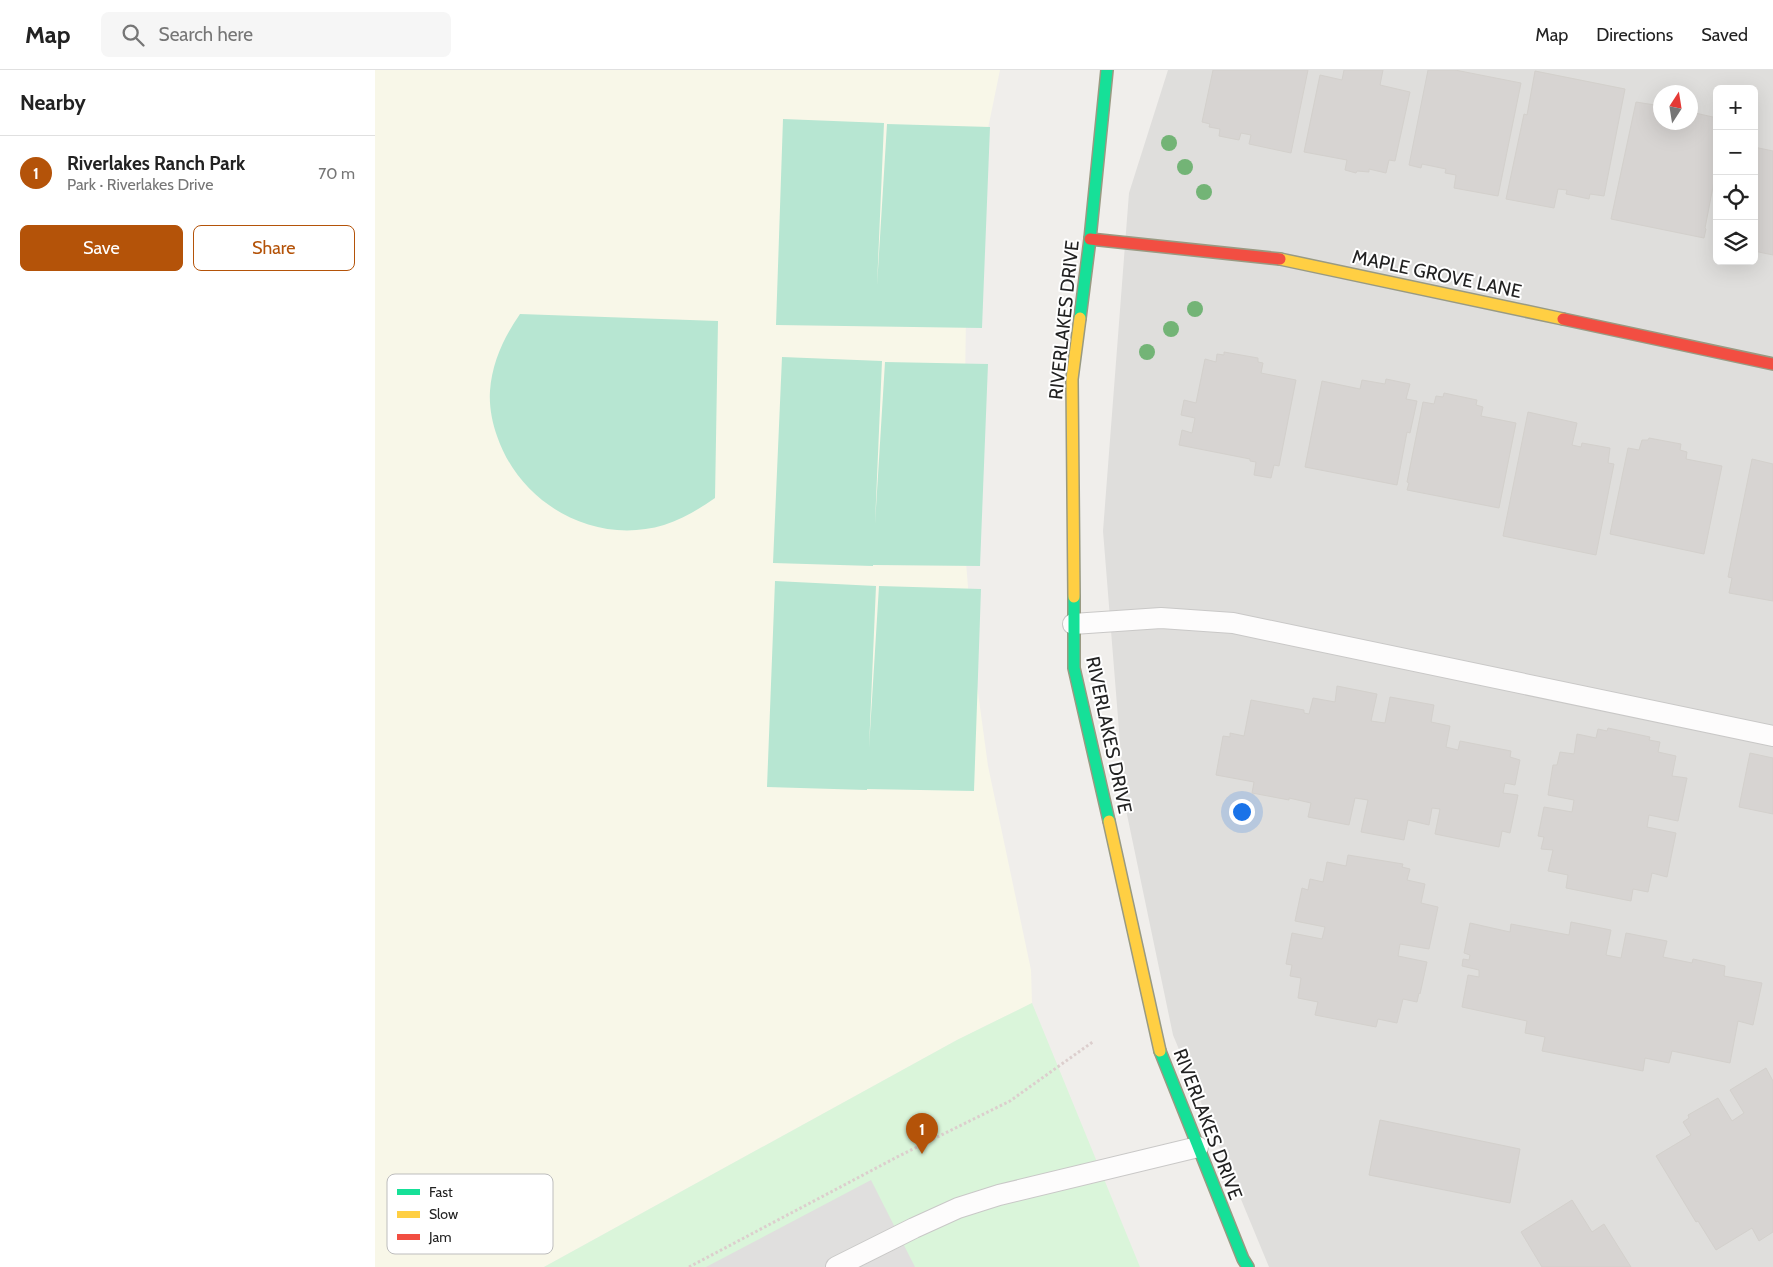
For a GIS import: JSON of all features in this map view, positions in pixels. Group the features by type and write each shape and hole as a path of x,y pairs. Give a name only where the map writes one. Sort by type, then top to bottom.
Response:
{"main road":[{"name":"RIVERLAKES DRIVE","path":"1107,70 1090,239 1072,380 1074,668 1161,1054 1248,1267"},
{"name":"MAPLE GROVE LANE","path":"1090,239 1280,259 1773,364"}],"lane":[{"path":"1073,624 1161,618 1233,623 1773,736"},
{"path":"836,1267 958,1208 999,1195 1198,1147"}],"path":[{"path":"689,1267 899,1156 1010,1101 1094,1041"}],"shaded area":[{"path":"375,70 1000,70 985,143 966,316 963,524 974,663 988,766 1031,970 1032,1003 957,1040 544,1267 375,1267"},
{"path":"1168,70 1773,70 1773,1267 1269,1267 1173,1035 1125,805 1103,531 1129,193"},
{"path":"871,1180 915,1267 706,1267"}],"green space":[{"path":"783,119 884,123 877,286 887,124 990,127 982,328 776,325"},
{"path":"520,314 718,321 715,498 678,520 638,530 612,530 586,524 563,514 541,500 523,482 508,460 497,436 490,408 491,380 496,360 504,341"},
{"path":"782,357 882,361 875,524 885,362 988,364 980,566 873,566 773,563"},
{"path":"775,581 876,586 869,748 879,586 981,589 974,791 767,787"},
{"path":"1032,1003 1140,1267 544,1267 957,1040"}],"building":[{"path":"1213,70 1308,70 1291,153 1249,144 1251,135 1241,133 1239,140 1219,136 1220,129 1209,127 1210,124 1202,122"},
{"path":"1344,70 1383,70 1380,85 1410,92 1395,161 1389,160 1386,173 1369,169 1369,172 1357,171 1356,173 1345,170 1347,160 1304,152 1320,75 1342,80"},
{"path":"1428,70 1455,70 1521,83 1498,196 1454,188 1456,175 1445,173 1446,169 1422,164 1421,168 1409,165"},
{"path":"1535,71 1625,89 1604,196 1590,194 1589,199 1566,194 1567,190 1558,189 1554,208 1506,199 1524,114 1527,115"},
{"path":"1636,102 1653,105 1653,130 1698,130 1698,114 1713,117 1713,187 1704,238 1611,219"},
{"path":"1758,148 1773,151 1773,255 1758,252"},
{"path":"1224,352 1258,358 1258,362 1263,363 1261,373 1296,380 1279,466 1274,465 1271,478 1254,475 1256,462 1250,461 1250,459 1179,445 1182,430 1192,433 1195,418 1181,415 1184,400 1196,403 1205,359 1216,362 1217,354 1224,355"},
{"path":"1386,379 1410,384 1406,399 1417,401 1410,433 1407,432 1397,485 1305,467 1322,381 1360,389 1362,380 1385,384"},
{"path":"1444,393 1477,400 1476,405 1483,407 1481,416 1516,423 1499,508 1407,490 1423,402 1434,404 1436,396 1443,397"},
{"path":"1528,412 1577,423 1572,445 1581,447 1582,443 1610,448 1608,463 1614,464 1596,555 1503,536"},
{"path":"1649,438 1681,444 1680,450 1687,452 1686,459 1722,466 1704,554 1610,534 1628,448 1639,450 1642,440 1648,440"},
{"path":"1752,459 1773,464 1773,601 1729,593 1732,578 1728,577"},
{"path":"1337,686 1377,694 1371,721 1385,723 1390,697 1434,705 1431,722 1450,726 1446,747 1458,750 1460,741 1511,751 1510,757 1520,760 1515,785 1505,783 1503,793 1518,795 1510,833 1502,831 1499,847 1435,834 1440,809 1432,808 1429,825 1408,820 1404,840 1361,832 1368,800 1355,798 1349,825 1308,817 1311,803 1252,793 1254,782 1216,775 1223,736 1230,737 1230,733 1244,736 1251,700 1304,710 1304,713 1309,714 1313,698 1335,702"},
{"path":"1608,728 1650,737 1649,740 1660,742 1658,752 1676,756 1672,776 1687,778 1678,821 1649,815 1647,827 1676,833 1667,877 1652,873 1648,892 1633,889 1631,901 1566,888 1568,875 1548,871 1553,850 1541,849 1544,837 1538,836 1544,807 1572,812 1574,800 1548,795 1553,765 1557,765 1560,752 1574,754 1577,734 1596,738 1598,729 1607,731"},
{"path":"1750,753 1773,758 1773,814 1739,807"},
{"path":"1348,855 1403,864 1402,867 1410,869 1407,880 1425,884 1421,903 1438,907 1429,949 1400,944 1398,956 1427,962 1417,1002 1403,999 1397,1023 1378,1019 1376,1027 1315,1015 1318,1002 1298,998 1301,978 1290,976 1292,965 1286,964 1292,933 1322,939 1325,927 1295,921 1302,888 1308,890 1310,879 1323,882 1327,862 1346,866"},
{"path":"1571,922 1611,930 1606,955 1621,958 1626,933 1667,941 1663,957 1692,963 1693,959 1725,966 1724,976 1762,983 1753,1025 1738,1021 1730,1063 1672,1051 1669,1063 1645,1058 1643,1071 1542,1051 1545,1037 1525,1033 1527,1021 1462,1007 1468,975 1479,977 1479,970 1462,966 1463,959 1469,960 1470,955 1464,953 1470,923 1510,932 1511,924 1569,935"},
{"path":"1766,1068 1773,1081 1773,1232 1759,1241 1752,1228 1716,1250 1698,1221 1696,1222 1656,1156 1691,1135 1683,1122 1689,1118 1688,1115 1718,1098 1732,1121 1744,1113 1730,1090"},
{"path":"1380,1120 1520,1149 1510,1203 1369,1175"},
{"path":"1572,1200 1592,1232 1604,1224 1631,1267 1542,1267 1521,1232"}],"traffic: fast":[{"path":"1080,318 1107,70"},
{"path":"1074,597 1074,668 1109,821"},
{"path":"1160,1051 1243,1259 1248,1267"}],"traffic: slow":[{"path":"1280,259 1563,319"},
{"path":"1074,597 1072,379 1080,318"},
{"path":"1109,821 1160,1051"}],"traffic: jam":[{"path":"1090,239 1280,259"},
{"path":"1563,319 1773,364"}],"place":[{"name":"Riverlakes Ranch Park","path":"922,1154"}]}
